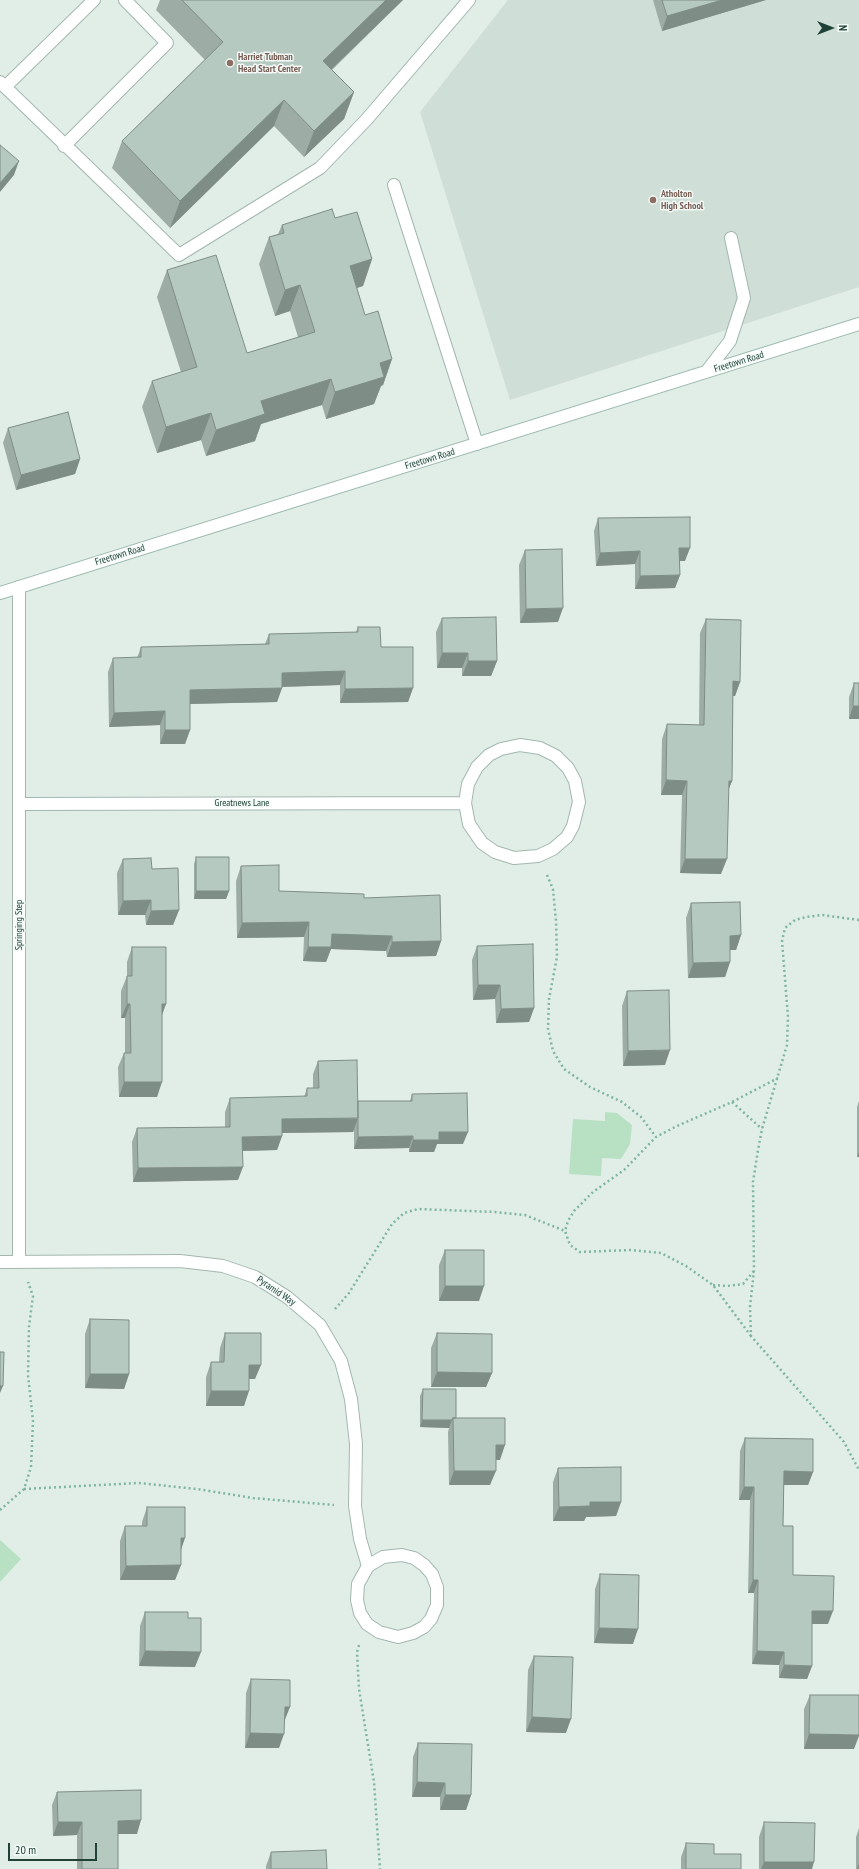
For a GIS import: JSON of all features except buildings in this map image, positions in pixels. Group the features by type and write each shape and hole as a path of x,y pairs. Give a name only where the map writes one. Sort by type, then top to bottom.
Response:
{"street":[{"path":"94,0 3,85 64,146 179,255 320,168 367,119 469,0"},
{"path":"64,146 168,43 125,0"},
{"path":"394,185 477,444"},
{"path":"707,372 730,341 744,298 731,238"},
{"name":"Freetown Road","path":"0,593 859,324"},
{"name":"Springing Step","path":"19,587 19,1262"},
{"path":"520,745 540,748 556,756 568,768 575,781 579,802 573,826 566,837 553,849 538,856 514,858 495,852 482,843 469,824 465,803 468,784 477,767 489,755 501,749 520,745"},
{"name":"Greatnews Lane","path":"20,804 465,803"},
{"name":"Pyramid Way","path":"0,1262 180,1261 223,1266 255,1277 287,1297 320,1325 341,1361 351,1399 356,1444 355,1506 360,1539 368,1566"},
{"path":"393,1555 414,1558 424,1565 432,1574 437,1587 437,1605 431,1619 424,1627 413,1633 398,1637 379,1632 368,1624 360,1613 357,1600 358,1584 368,1566 383,1557 393,1555"}],"path":[{"path":"538,856 553,889 556,921 557,957 549,999 548,1029 553,1051 564,1069 590,1087 622,1102 641,1117 656,1137"},
{"path":"751,1336 750,1307 754,1270 753,1182 762,1129 787,1045 788,1017 782,941 785,928 795,920 822,915 859,920"},
{"path":"778,1078 732,1102 677,1126 656,1137 624,1170 593,1192 579,1206 568,1221 565,1231 570,1245 580,1252 631,1250 661,1253 686,1266 712,1285 751,1336 844,1442 859,1470"},
{"path":"732,1102 762,1129"},
{"path":"320,1325 349,1293 392,1224 404,1213 418,1210 495,1212 525,1215 565,1231"},
{"path":"0,1510 24,1489 31,1459 33,1421 28,1375 29,1327 33,1296 19,1262"},
{"path":"712,1285 727,1286 743,1284 754,1270"},
{"path":"24,1489 138,1483 197,1489 254,1498 355,1506"},
{"path":"368,1624 357,1652 359,1690 374,1782 380,1869"}],"shaded area":[{"name":"Atholton High School","path":"508,0 859,0 859,287 510,400 420,112"}],"green space":[{"path":"605,1112 617,1113 632,1125 630,1144 621,1159 602,1158 601,1176 569,1174 573,1119 605,1121"},
{"path":"0,1540 21,1559 0,1582"}],"place":[{"name":"Harriet Tubman Head Start Center","path":"230,63"},
{"name":"Atholton High School","path":"653,200"}]}
